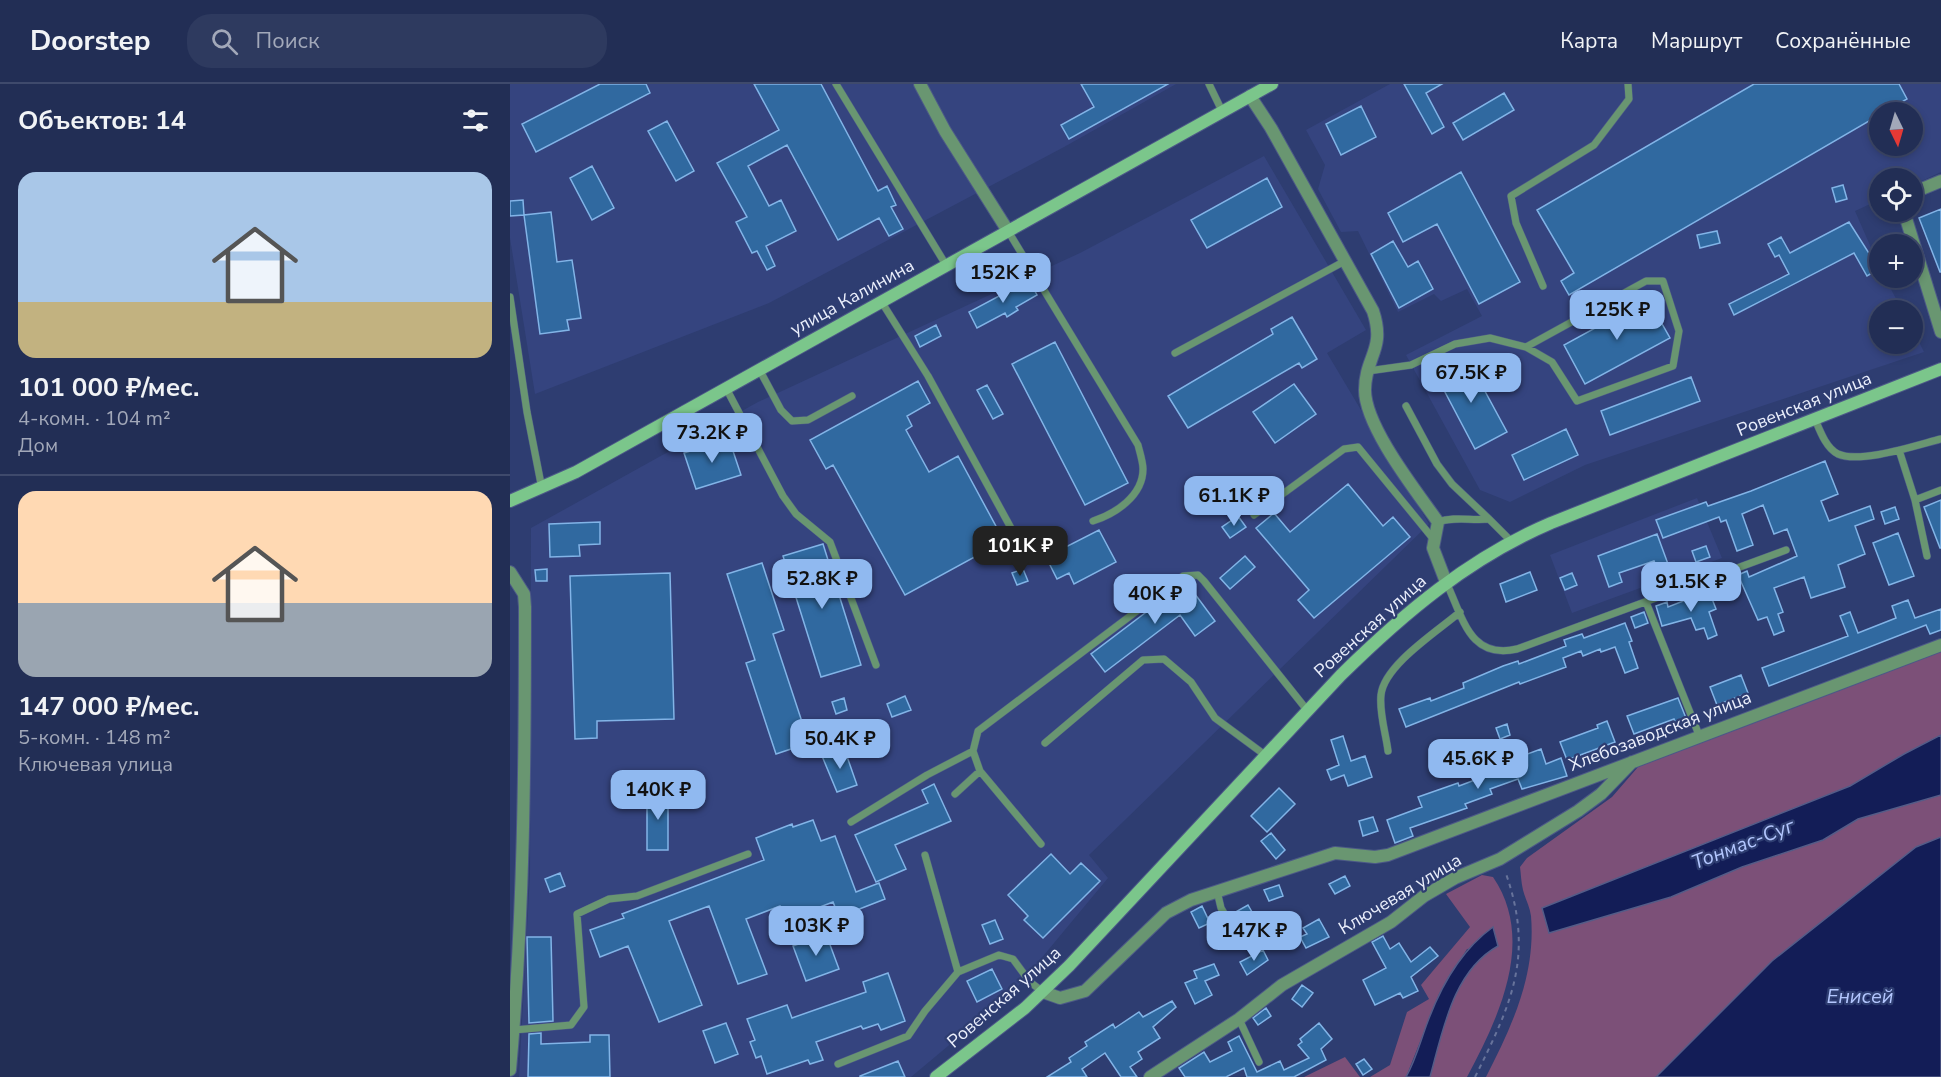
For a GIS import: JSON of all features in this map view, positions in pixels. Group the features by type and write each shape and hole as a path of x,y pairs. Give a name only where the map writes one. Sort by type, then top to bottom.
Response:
{"main road":[{"name":"улица Калинина","path":"510,501 542,489 1272,84"},
{"name":"Ровенская улица","path":"936,1077 1043,992 1307,710 1382,635 1446,582 1510,540 1941,369"}],"street":[{"path":"920,84 1008,231"},
{"path":"1250,96 1272,128 1373,311 1379,329 1377,349 1368,371 1365,392 1370,412 1398,469 1438,522 1433,548 1446,582"},
{"path":"1923,188 1941,181"},
{"path":"1907,222 1941,332"},
{"path":"510,572 524,594 525,607 524,813 519,975 510,1070"},
{"name":"Хлебозаводская улица","path":"1043,992 1060,998 1085,991 1166,913 1191,900 1335,853 1375,857 1388,855 1635,759 1941,645"},
{"name":"Ключевая улица","path":"1150,1077 1239,1019 1282,985 1391,922 1424,896 1455,878 1500,858 1601,794 1635,759"}],"lane":[{"path":"836,84 946,265"},
{"path":"1209,84 1222,111"},
{"path":"1543,286 1516,223 1511,196 1594,145 1629,99 1628,84"},
{"path":"1008,231 1138,446 1143,470 1135,494 1110,515 1093,521"},
{"path":"1175,352 1345,261"},
{"path":"1368,371 1411,365 1455,344 1490,338 1526,347 1552,362 1577,401 1673,366 1679,331 1663,281 1646,281 1526,347"},
{"path":"510,297 527,412 542,489"},
{"path":"881,301 928,376 1017,539"},
{"path":"759,369 782,410 792,421 808,420 852,396"},
{"path":"726,388 783,496 796,513 830,542 876,665"},
{"path":"1406,406 1437,464 1452,484 1510,540"},
{"path":"1815,419 1825,441 1837,454 1848,457 1899,450 1941,440"},
{"path":"1254,515 1344,449 1358,447 1435,541"},
{"path":"1899,450 1915,500 1927,556"},
{"path":"1915,500 1941,490"},
{"path":"1438,522 1452,517 1470,521 1489,519"},
{"path":"1446,582 1475,639 1489,651 1498,652 1516,650 1786,550"},
{"path":"1041,844 980,771 973,751 978,731 1183,576 1192,574 1204,581 1307,710"},
{"path":"1646,602 1699,735"},
{"path":"1388,751 1381,696 1387,678 1399,663 1460,612"},
{"path":"1045,743 1143,660 1164,659 1191,682 1215,718 1265,755"},
{"path":"851,822 973,751"},
{"path":"955,794 980,771"},
{"path":"514,1030 571,1025 585,1007 578,914 609,899 637,896 748,854"},
{"path":"925,855 958,972"},
{"path":"1217,891 1221,908 1236,933"},
{"path":"838,1064 908,1036 925,1011 958,972 1004,955 1013,959 1030,982 1043,992"},
{"path":"1239,1019 1259,1062"}],"path":[{"path":"1475,1077 1499,1029 1518,973 1518,924 1510,887 1500,858"}],"shaded area":[{"path":"510,84 1176,84 1064,147 769,303 535,394 510,238"},
{"path":"1390,84 1941,84 1941,172 1923,180 1923,168 1869,168 1869,205 1855,211 1869,243 1869,288 1890,288 1897,300 1869,300 1869,354 1918,354 1585,465 1510,502 1480,490 1406,355 1482,316 1467,289 1441,301 1434,294 1398,312 1358,231 1341,232 1318,189 1325,165 1306,130"},
{"path":"1264,156 1366,330 1327,353 1429,524 1089,855 1108,878 1015,990 911,1077 519,1077 530,874 531,528 758,402 1080,253"},
{"path":"1697,498 1722,558 1572,613 1550,555"},
{"path":"1941,650 1941,735 1850,786 1542,908 1550,932 1671,897 1742,867 1823,840 1858,819 1941,795 1941,837 1916,847 1772,961 1656,1077 1486,1077 1513,1019 1530,959 1531,916 1523,890 1520,867 1527,858 1612,797 1638,767"},
{"path":"1482,875 1493,877 1506,901 1512,926 1512,952 1501,1004 1467,1077 1430,1077 1445,1021 1460,986 1470,970 1498,946 1467,949 1439,994 1406,1077 1370,1077 1390,1065 1407,1012 1429,999 1421,985 1470,927 1446,894"},
{"path":"1345,1057 1360,1077 1304,1077"}],"water":[{"name":"Тонмас-Суг","path":"1941,735 1941,795 1858,819 1823,840 1742,867 1671,897 1549,933 1542,908 1850,786"},
{"name":"Енисей","path":"1941,837 1941,1077 1656,1077 1772,961 1916,847"},
{"path":"1493,927 1498,946 1470,970 1460,986 1445,1021 1430,1077 1406,1077 1446,981 1471,946"}],"building":[{"path":"600,84 646,84 650,93 536,152 522,124"},
{"path":"754,84 821,84 878,191 887,186 896,205 891,207 903,229 889,236 879,218 838,240 787,145 748,166 769,206 781,200 796,231 766,246 775,266 767,270 757,251 752,253 736,222 747,217 717,163 779,130"},
{"path":"1081,84 1168,84 1069,139 1061,125 1094,107"},
{"path":"1404,84 1442,84 1426,93 1444,127 1432,134"},
{"path":"1754,84 1899,84 1907,99 1902,102 1869,102 1869,121 1569,295 1561,281 1574,273 1537,210"},
{"path":"1504,93 1514,110 1463,140 1453,123"},
{"path":"1361,106 1376,137 1341,155 1326,124"},
{"path":"667,121 694,171 676,181 648,131"},
{"path":"592,166 614,208 592,220 570,178"},
{"path":"1461,172 1520,282 1479,304 1437,224 1403,242 1388,213"},
{"path":"1267,178 1282,207 1207,248 1191,220"},
{"path":"1843,185 1847,199 1836,202 1832,188"},
{"path":"523,200 524,215 510,216 510,201"},
{"path":"1941,209 1941,272 1921,222 1923,222 1923,216"},
{"path":"551,212 557,262 572,260 581,318 567,320 569,330 540,334 524,215"},
{"path":"1849,222 1869,253 1869,275 1867,276 1854,253 1734,315 1729,304 1789,274 1779,255 1775,257 1768,244 1781,237 1790,253"},
{"path":"1717,231 1720,243 1700,248 1697,235"},
{"path":"1393,241 1408,267 1418,261 1433,289 1399,308 1371,254"},
{"path":"1029,280 1037,295 1016,307 1018,310 1007,317 1005,313 977,328 969,312"},
{"path":"1648,299 1670,338 1585,384 1564,345"},
{"path":"1292,317 1317,359 1302,368 1299,363 1188,428 1168,396 1273,334 1271,329"},
{"path":"936,325 941,336 920,347 915,336"},
{"path":"1055,342 1128,483 1085,505 1012,364"},
{"path":"1467,358 1507,432 1475,449 1436,375"},
{"path":"1691,377 1700,401 1610,435 1601,411"},
{"path":"918,381 930,403 907,416 912,426 906,430 929,472 958,456 1004,541 905,595 833,465 826,469 810,440"},
{"path":"1294,384 1316,414 1275,443 1253,412"},
{"path":"987,385 1003,414 993,419 977,390"},
{"path":"1566,429 1578,455 1524,480 1512,455"},
{"path":"729,439 741,475 696,489 684,453"},
{"path":"1825,461 1838,494 1821,501 1829,521 1870,506 1874,519 1855,526 1865,554 1838,565 1845,587 1811,598 1804,577 1774,588 1783,612 1778,614 1784,631 1774,635 1767,617 1758,620 1738,575 1747,571 1749,577 1797,556 1787,529 1774,534 1763,505 1742,514 1753,545 1737,551 1726,520 1721,522 1719,517 1663,538 1656,520 1706,502 1708,506 1751,491"},
{"path":"1348,484 1383,526 1393,517 1410,537 1314,618 1298,600 1309,590 1256,528 1274,513 1290,532"},
{"path":"1941,500 1941,548 1940,548 1924,507"},
{"path":"1895,507 1899,519 1885,524 1881,512"},
{"path":"1238,516 1246,527 1230,538 1222,527"},
{"path":"600,522 600,544 579,545 580,556 550,557 549,524"},
{"path":"1099,530 1116,562 1074,584 1069,573 1057,579 1046,557"},
{"path":"1898,533 1914,576 1889,585 1873,543"},
{"path":"1657,534 1668,564 1657,568 1654,561 1619,573 1622,582 1609,587 1598,556"},
{"path":"823,544 861,665 821,677 783,556"},
{"path":"1706,546 1710,557 1696,562 1692,551"},
{"path":"1245,556 1255,567 1230,589 1220,578"},
{"path":"762,563 784,630 773,634 809,743 776,754 746,663 755,660 727,574"},
{"path":"547,569 547,581 536,581 535,570"},
{"path":"1023,569 1028,581 1017,585 1012,573"},
{"path":"1530,572 1537,590 1506,602 1500,584"},
{"path":"670,573 674,719 597,721 597,738 575,739 570,576"},
{"path":"1572,573 1577,585 1565,590 1560,578"},
{"path":"1186,582 1215,621 1195,636 1180,615 1105,672 1091,654"},
{"path":"1709,591 1716,609 1709,612 1717,635 1708,639 1704,628 1696,630 1691,618 1662,626 1656,606 1667,602 1668,607"},
{"path":"1908,600 1915,618 1941,609 1941,630 1930,634 1926,625 1769,686 1762,668 1848,636 1840,616 1850,612 1858,633 1896,618 1892,606"},
{"path":"1644,612 1648,623 1635,628 1631,617"},
{"path":"1625,623 1638,668 1625,673 1615,647 1601,652 1600,649 1583,656 1581,651 1563,658 1566,667 1520,684 1519,682 1406,727 1399,709 1430,698 1431,701 1464,688 1463,683 1503,666 1518,661 1519,664 1566,646 1564,640 1582,634 1584,638"},
{"path":"1741,675 1748,693 1717,705 1710,687"},
{"path":"905,696 911,710 892,717 887,704"},
{"path":"844,698 847,710 836,714 832,702"},
{"path":"1678,698 1688,723 1677,727 1674,719 1634,734 1627,716"},
{"path":"1607,721 1615,742 1567,760 1560,742 1598,728 1597,725"},
{"path":"1507,724 1510,735 1500,739 1496,728"},
{"path":"1343,736 1351,761 1365,756 1372,777 1348,786 1344,775 1331,780 1327,770 1339,765 1331,740"},
{"path":"844,748 857,785 837,792 822,756"},
{"path":"1501,748 1506,762 1541,749 1546,764 1561,758 1567,776 1522,789 1518,779 1490,789 1492,794 1465,804 1467,808 1410,828 1413,836 1395,843 1387,820 1422,807 1418,797 1458,783 1459,786 1496,772 1490,752"},
{"path":"934,784 951,821 895,845 906,869 876,882 855,835 928,803 922,790"},
{"path":"1279,788 1295,804 1267,832 1251,816"},
{"path":"672,789 686,789 686,799 672,799"},
{"path":"668,792 668,850 647,850 647,793"},
{"path":"1373,817 1378,831 1363,836 1359,821"},
{"path":"813,820 821,841 835,836 856,892 879,883 885,899 839,917 833,902 786,920 780,906 746,919 767,974 738,984 709,906 669,921 702,1005 659,1022 628,946 600,957 590,930 624,918 622,914 764,860 756,838 792,824 793,827"},
{"path":"1271,833 1285,850 1276,859 1261,841"},
{"path":"1051,854 1070,874 1081,863 1100,881 1043,938 1024,920 1028,916 1008,895"},
{"path":"560,873 565,886 550,892 545,879"},
{"path":"1345,876 1350,886 1335,894 1329,884"},
{"path":"1279,885 1283,896 1269,901 1264,890"},
{"path":"1248,905 1256,919 1240,928 1232,914"},
{"path":"1202,906 1210,923 1199,928 1191,912"},
{"path":"1319,919 1329,937 1306,948 1300,937 1307,934 1303,928"},
{"path":"995,920 1003,939 990,944 982,925"},
{"path":"826,934 839,969 806,981 793,946"},
{"path":"1383,936 1390,949 1399,943 1411,962 1430,947 1438,956 1411,977 1418,991 1403,998 1400,993 1375,1005 1363,980 1386,968 1372,942"},
{"path":"527,937 551,937 553,1021 529,1023"},
{"path":"1263,950 1268,960 1247,975 1240,962"},
{"path":"1214,964 1219,975 1205,981 1212,995 1195,1004 1185,983 1197,978 1194,971"},
{"path":"992,969 1002,989 977,1002 967,981"},
{"path":"888,973 905,1021 881,1030 878,1024 863,1029 861,1026 816,1042 823,1060 810,1064 808,1060 767,1074 761,1056 756,1058 750,1042 755,1040 747,1019 787,1005 792,1018 866,992 863,982"},
{"path":"1302,985 1313,993 1302,1007 1292,999"},
{"path":"1172,1001 1176,1007 1153,1027 1160,1038 1138,1052 1142,1059 1130,1067 1137,1077 1121,1077 1105,1053 1082,1069 1087,1077 1047,1077 1071,1062 1069,1058 1087,1046 1085,1042 1113,1024 1115,1028 1139,1012 1143,1017"},
{"path":"1266,1008 1271,1016 1258,1025 1253,1018"},
{"path":"726,1023 738,1054 715,1063 703,1031"},
{"path":"1319,1023 1332,1039 1321,1049 1326,1060 1294,1077 1247,1077 1244,1068 1226,1077 1185,1077 1179,1068 1204,1052 1210,1062 1232,1051 1228,1042 1239,1036 1257,1072 1280,1061 1284,1070 1309,1058 1298,1045 1302,1042 1300,1039"},
{"path":"541,1033 541,1044 590,1042 590,1035 609,1035 610,1077 528,1077 529,1034"},
{"path":"1364,1059 1372,1069 1363,1075 1356,1064"},
{"path":"898,1061 905,1077 860,1077 860,1076"}]}
